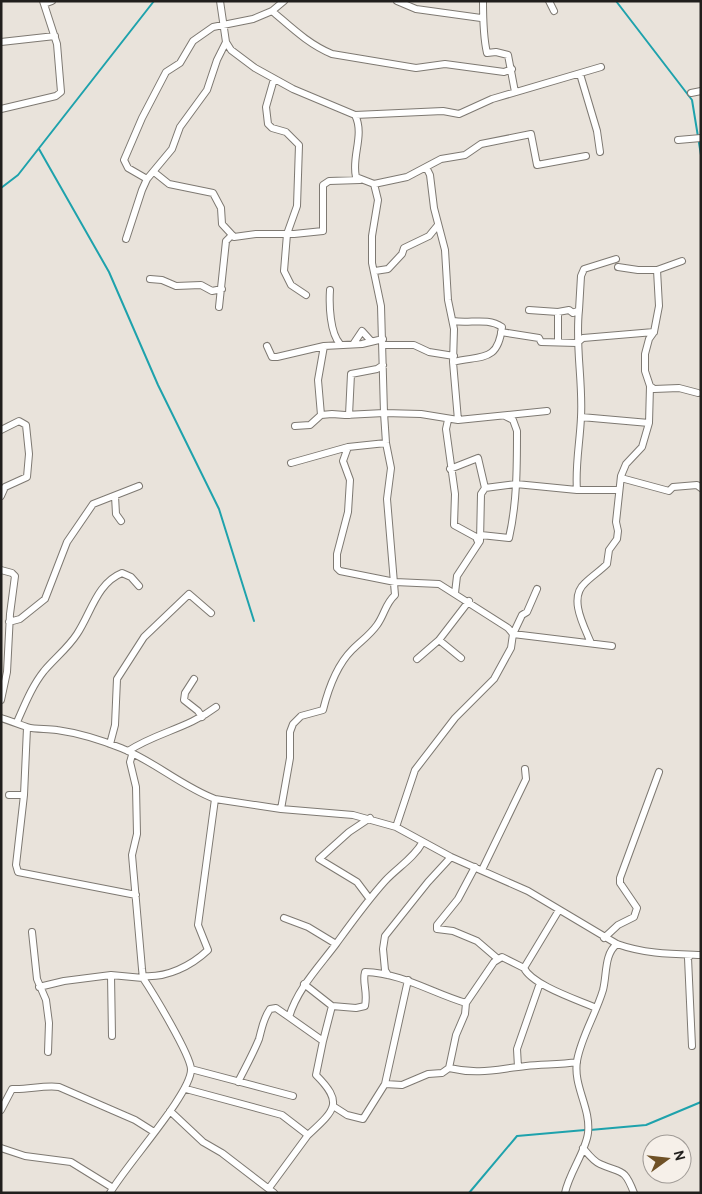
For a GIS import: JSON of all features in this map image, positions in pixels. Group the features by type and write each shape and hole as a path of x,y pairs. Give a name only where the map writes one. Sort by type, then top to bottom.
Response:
{"street":[{"path":"1,109 56,96 61,92 55,36 43,2 52,1"},
{"path":"220,1 226,42 231,50 255,68 274,79 355,115 443,111 459,114 492,99 601,67"},
{"path":"148,179 128,168 124,160 142,118 166,72 180,63 193,41 213,27 253,19 272,11 284,1"},
{"path":"397,1 416,9 482,18"},
{"path":"483,1 482,18 485,28 487,53 496,52 508,55 515,92"},
{"path":"549,1 554,11"},
{"path":"272,11 296,33 319,49 332,54 416,68 445,64 504,72 512,69"},
{"path":"1,42 55,36"},
{"path":"126,239 148,179 172,149 180,126 207,90 217,60 226,42"},
{"path":"580,74 598,138 600,152"},
{"path":"274,79 266,107 268,124 272,128 286,132 299,145 297,206 287,234 284,271 291,285 306,295"},
{"path":"692,93 701,91"},
{"path":"355,115 358,122 359,136 356,177 374,184 407,177 427,169 442,159 465,155 481,144 531,134 537,165 586,156"},
{"path":"678,140 701,138"},
{"path":"427,169 430,175 438,225 445,250 448,300 453,321 458,420"},
{"path":"154,172 169,184 213,193 221,208 222,224 231,236 244,237 263,233 287,234 323,231 323,185 329,181 361,180"},
{"path":"281,808 290,758 290,732 293,724 300,716 323,710 327,692 343,661 379,623 387,602 396,595 391,561 387,499 391,468 386,443 384,413 381,306 374,271 372,236 378,200 374,184"},
{"path":"374,271 388,269 402,254 404,248 429,236 438,225"},
{"path":"219,307 226,241 231,236"},
{"path":"578,490 576,474 581,416 577,343 581,276 584,268 616,259"},
{"path":"618,267 657,270 682,261"},
{"path":"591,643 579,613 579,593 584,583 607,564 608,550 616,539 621,478 626,464 642,447 649,423 650,386 645,371 645,354 649,339 654,332 659,291 657,270"},
{"path":"150,279 162,280 176,286 201,285 212,291 222,290"},
{"path":"330,290 331,314 337,340 340,344"},
{"path":"529,310 558,312 569,310 573,313 579,310"},
{"path":"558,312 558,342"},
{"path":"267,346 272,357 277,357 324,346 362,344 371,341 414,346 454,359 490,355 498,346 502,327 493,322 466,324 453,321"},
{"path":"354,343 362,330 371,341"},
{"path":"501,332 539,338 541,342 577,343 583,338 654,332"},
{"path":"321,415 318,380 324,346"},
{"path":"349,415 351,374 377,369 383,365"},
{"path":"650,386 654,389 679,388 698,393"},
{"path":"295,426 310,425 321,415 332,414 421,414 448,420 458,420 547,411"},
{"path":"481,535 509,538 515,500 517,431 513,420 504,416"},
{"path":"581,416 649,423"},
{"path":"448,420 446,429 450,469 455,494 454,525 476,536 478,542"},
{"path":"1,430 19,421 26,425 29,454 27,477 5,487 1,496"},
{"path":"291,463 348,448 386,443"},
{"path":"348,448 343,461 350,480 348,512 337,554 337,568 340,572 395,582 432,582 469,601 508,628 513,634 612,646"},
{"path":"450,469 478,458 485,488 481,494 480,503 481,535 457,576 455,593"},
{"path":"621,478 669,491 674,487 681,486 697,485 701,488"},
{"path":"485,488 516,484 578,490 619,490"},
{"path":"10,622 20,619 45,599 67,542 82,523 93,504 139,486"},
{"path":"115,496 116,514 121,521"},
{"path":"1,570 12,573 15,576 1,700"},
{"path":"18,722 32,688 44,670 78,634 91,607 109,582 122,573 130,576 139,586"},
{"path":"396,827 415,770 455,718 494,680 511,648 513,634 522,615 527,612 537,589"},
{"path":"110,744 115,725 116,679 144,637 188,594 211,613"},
{"path":"417,659 440,640 469,601"},
{"path":"440,640 461,658"},
{"path":"194,680 185,693 184,700 198,711 202,717"},
{"path":"1,1148 25,1156 71,1162 112,1190 186,1089 191,1069 184,1050 143,977 132,855 137,834 136,787 130,762 130,753 138,744 202,717 216,706"},
{"path":"1,718 18,722 27,728 58,730 110,744 154,764 176,781 215,799 370,818 396,827 422,843 528,891 617,944 635,950 701,956"},
{"path":"27,728 24,795 16,866 18,872 136,895"},
{"path":"482,870 526,779 525,770"},
{"path":"604,938 618,925 634,917 637,908 620,883 620,878 659,772"},
{"path":"9,795 24,795"},
{"path":"40,987 64,981 111,975 155,977 169,974 202,956 208,950 198,925 215,799"},
{"path":"369,898 357,882 319,859 349,832 370,818"},
{"path":"289,1017 294,1000 304,984 369,898 400,865 418,852 422,843"},
{"path":"388,975 385,970 383,949 386,936 428,882 451,857"},
{"path":"475,867 458,898 437,925 437,929 453,931 477,941 498,958 502,957 524,968 527,975 540,983 596,1008"},
{"path":"524,968 560,910"},
{"path":"284,918 308,927 336,944"},
{"path":"32,932 40,987 46,1000 49,1022 48,1052"},
{"path":"565,1193 588,1132 588,1116 580,1091 576,1062 606,978 608,958 612,948 617,944"},
{"path":"691,955 688,958 692,1046"},
{"path":"385,1084 402,1085 428,1074 442,1073 449,1068 456,1035 466,1003 498,958"},
{"path":"304,984 314,994 332,1006 356,1008 364,1006 368,993 364,977 366,972 408,980 466,1003"},
{"path":"111,975 112,1036"},
{"path":"333,1106 347,1115 363,1119 385,1084 408,980"},
{"path":"518,1067 518,1049 540,983"},
{"path":"170,1111 203,1142 222,1153 272,1190 308,1135 333,1106 334,1098 331,1090 316,1075 332,1006"},
{"path":"238,1082 250,1060 259,1038 264,1018 270,1009 276,1008 323,1042"},
{"path":"449,1068 469,1073 482,1073 518,1067 576,1062"},
{"path":"191,1069 238,1082 257,1084 293,1096"},
{"path":"1,1110 12,1088 24,1090 49,1086 59,1087 135,1120 154,1132"},
{"path":"186,1089 282,1115 308,1135"},
{"path":"583,1148 601,1164 620,1170 629,1179 634,1193"}],"waterway":[{"path":"1,188 18,175 154,1"},
{"path":"616,1 692,100 701,155"},
{"path":"39,149 109,272 158,385 219,509 254,621"},
{"path":"590,1130 646,1125 701,1102"},
{"path":"469,1193 517,1136 585,1130"}]}
